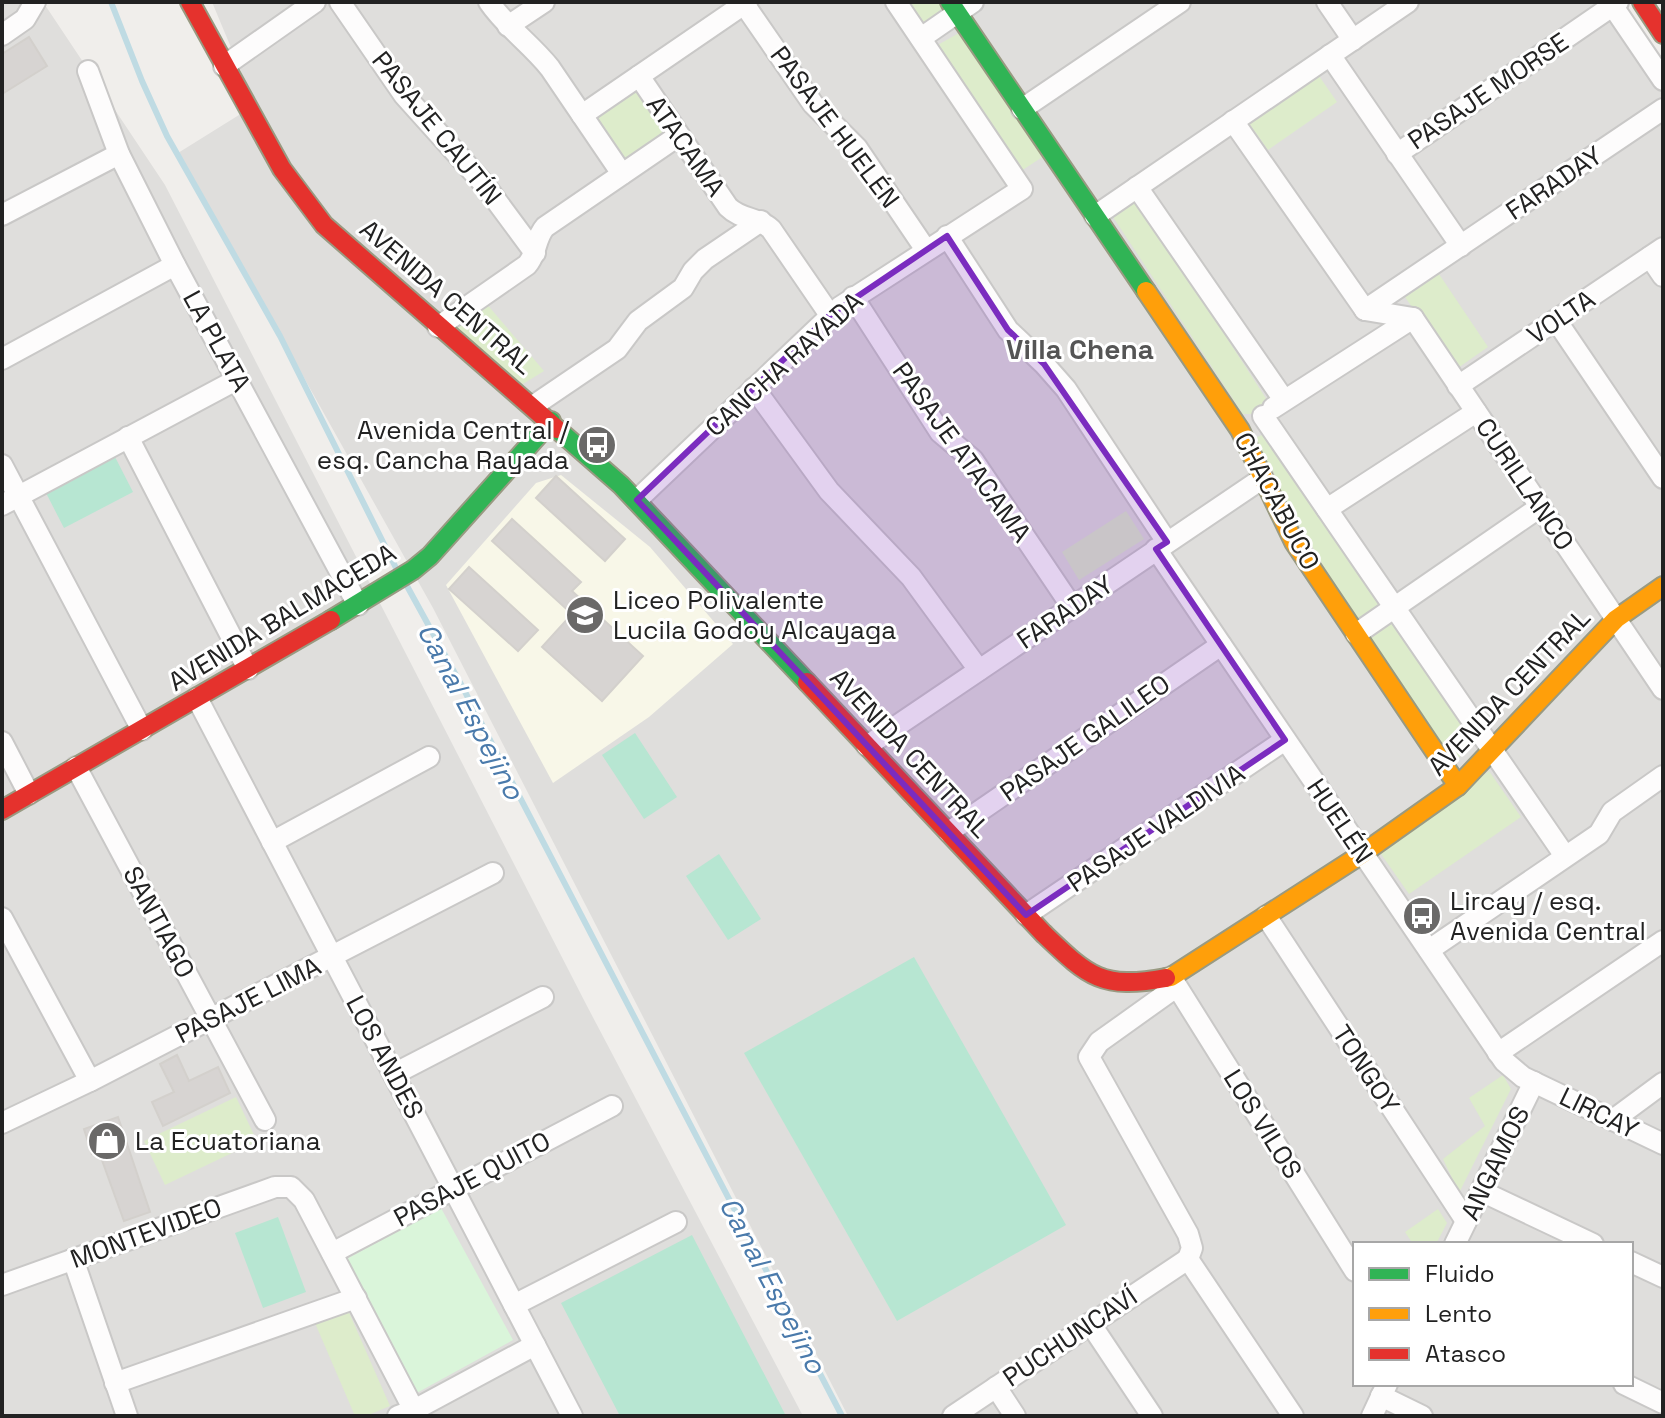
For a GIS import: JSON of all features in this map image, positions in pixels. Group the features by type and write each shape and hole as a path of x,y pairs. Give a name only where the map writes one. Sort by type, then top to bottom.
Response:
{"street":[{"path":"2,35 25,19 35,2"},
{"name":"AVENIDA CENTRAL","path":"190,2 282,169 301,197 348,248 551,421 637,500 1026,915 1067,957 1094,975 1132,984 1174,982 1266,916 1362,854 1458,786 1616,619 1663,586"},
{"path":"224,66 315,2"},
{"name":"PASAJE CAUTÍN","path":"340,2 404,95 484,184 535,253"},
{"path":"489,2 508,26 540,55 622,174"},
{"path":"508,26 544,2"},
{"path":"896,2 921,38 960,6"},
{"path":"1022,109 1180,2"},
{"path":"1327,2 1353,40"},
{"path":"1095,216 1408,2"},
{"path":"1642,2 1663,34"},
{"path":"582,115 745,3"},
{"name":"PASAJE HUELÉN","path":"745,3 813,104 857,148 926,250"},
{"path":"1614,3 1663,80"},
{"name":"PASAJE MORSE","path":"1397,154 1614,3"},
{"name":"CHACABUCO","path":"960,6 1022,109 1240,430 1294,542 1458,786"},
{"name":"CANCHA RAYADA","path":"637,500 830,315 853,297 1022,189 921,38"},
{"path":"1330,55 1461,246"},
{"name":"LA PLATA","path":"88,71 119,154 175,265 358,605"},
{"name":"ATACAMA","path":"639,76 733,212 740,217 761,221 777,234 830,315"},
{"name":"FARADAY","path":"1365,310 1663,109"},
{"path":"1233,121 1365,310 1413,318"},
{"path":"438,327 527,265 545,227 678,136"},
{"path":"2,215 119,154"},
{"path":"1137,187 1284,400"},
{"path":"533,406 617,349 638,321 683,288 705,259 761,221"},
{"path":"947,236 1008,330 1066,389 1162,546"},
{"path":"1657,253 1663,276"},
{"name":"VOLTA","path":"1458,386 1657,253"},
{"path":"2,359 175,265"},
{"name":"PASAJE ATACAMA","path":"853,297 940,432 973,460 1072,607"},
{"path":"1240,430 1413,318"},
{"name":"CURILLANCO","path":"1413,318 1663,689"},
{"path":"1556,320 1663,478"},
{"path":"10,501 238,379"},
{"path":"754,388 829,491 911,577 979,670"},
{"path":"1327,509 1476,412"},
{"name":"CHACABUCO","path":"1263,416 1565,856"},
{"name":"AVENIDA BALMACEDA","path":"2,810 358,605 413,570 439,548 551,421"},
{"path":"128,437 248,669"},
{"path":"2,465 10,501 142,730"},
{"name":"FARADAY","path":"867,746 1263,478"},
{"path":"1356,634 1540,507"},
{"name":"HUELÉN","path":"1162,546 1221,645 1498,1053 1514,1071 1534,1082"},
{"name":"PASAJE GALILEO","path":"949,832 1221,645"},
{"name":"LOS ANDES","path":"197,698 572,1416"},
{"name":"PASAJE VALDIVIA","path":"1026,915 1285,740"},
{"path":"2,742 29,794"},
{"path":"272,842 429,757"},
{"name":"SANTIAGO","path":"76,767 265,1120"},
{"path":"1429,950 1599,834 1612,812 1663,776"},
{"name":"PASAJE LIMA","path":"2,1123 90,1081 493,873"},
{"name":"TONGOY","path":"1266,916 1466,1221"},
{"path":"2,918 90,1081"},
{"path":"1498,1053 1663,941"},
{"path":"1174,982 1099,1042 1089,1057 1188,1234 1192,1248 1188,1259 1293,1416"},
{"name":"LOS VILOS","path":"1174,982 1353,1268"},
{"path":"394,1074 543,997"},
{"name":"ANGAMOS","path":"1456,1242 1534,1082"},
{"name":"LIRCAY","path":"1534,1082 1663,1144"},
{"path":"1613,1120 1663,1083"},
{"name":"PASAJE QUITO","path":"332,1253 612,1106"},
{"name":"MONTEVIDEO","path":"2,1285 275,1187 291,1187 304,1200 332,1253"},
{"path":"1481,1191 1589,1242"},
{"path":"514,1305 676,1222"},
{"path":"332,1253 409,1414 535,1345"},
{"path":"73,1259 127,1416"},
{"name":"PUCHUNCAVÍ","path":"953,1416 1188,1259"},
{"path":"1633,1263 1663,1277"},
{"path":"115,1383 356,1298"},
{"path":"1090,1323 1152,1416"},
{"path":"1628,1386 1663,1403"},
{"path":"996,1387 1015,1416"},
{"path":"1372,1416 1384,1390 1422,1416"}],"highlighted area":[{"path":"947,236 1008,330 1044,364 1167,542 1156,549 1285,740 1026,915 637,500 830,315"}],"shaded area":[{"path":"2,2 43,2 165,185 587,1006 803,1416 2,1416"},
{"path":"212,2 1617,2 1663,72 1663,1416 848,1416 433,608 178,153 255,105"},
{"name":"Liceo Polivalente Lucila Godoy Alcayaga","path":"561,475 650,547 733,644 649,717 553,783 446,585 536,483"}],"green space":[{"path":"907,2 944,2 945,11 925,24 920,22"},
{"path":"959,33 1044,156 1021,171 936,46"},
{"path":"1317,73 1337,102 1268,150 1248,122"},
{"path":"635,90 666,134 623,164 593,118"},
{"path":"1135,196 1267,400 1254,414 1243,414 1113,217"},
{"path":"1439,274 1488,347 1455,370 1405,297"},
{"path":"485,302 544,371 523,384 452,327"},
{"path":"1264,434 1380,604 1356,620 1249,441"},
{"path":"113,453 133,492 64,528 44,489"},
{"path":"1126,511 1144,539 1079,580 1062,552"},
{"path":"1391,621 1475,742 1454,762 1368,637"},
{"path":"635,733 677,797 644,819 602,755"},
{"path":"1489,771 1521,817 1409,894 1381,854"},
{"path":"719,854 761,919 728,940 686,876"},
{"path":"914,957 1066,1225 897,1321 744,1053"},
{"path":"1503,1075 1511,1089 1459,1193 1443,1159 1485,1126 1469,1098"},
{"path":"236,1097 257,1141 165,1185 144,1141"},
{"path":"441,1208 513,1340 413,1395 341,1262"},
{"path":"1438,1209 1447,1223 1437,1242 1412,1242 1405,1232"},
{"path":"278,1217 306,1292 263,1308 235,1233"},
{"path":"692,1235 786,1416 620,1416 561,1303"},
{"path":"347,1308 390,1406 366,1416 355,1416 315,1323"}],"building":[{"path":"29,37 47,66 2,94 2,54"},
{"path":"556,476 625,539 605,561 536,498"},
{"path":"512,519 581,582 572,591 643,656 602,701 542,647 572,614 492,541"},
{"path":"469,567 538,630 518,651 449,589"},
{"path":"177,1055 189,1081 218,1067 230,1093 163,1126 152,1102 174,1092 160,1064"},
{"path":"118,1117 150,1212 124,1221 99,1152 92,1154 84,1129"}],"waterway":[{"name":"Canal Espejino","path":"111,2 167,136 280,336 397,570"},
{"name":"Canal Espejino","path":"407,586 842,1416"}],"traffic: fast":[{"path":"950,2 1146,291"},
{"path":"331,620 413,570 430,556 551,421"},
{"path":"557,429 621,485 807,682"}],"traffic: slow":[{"path":"1146,291 1240,430 1294,542 1458,786"},
{"path":"1166,978 1362,854 1458,786 1616,619 1663,586"}],"traffic: jam":[{"path":"190,2 282,169 324,225 557,429"},
{"path":"1642,2 1663,34"},
{"path":"2,810 331,620"},
{"path":"807,682 1072,960 1097,976 1110,980 1126,982 1166,978"}],"place":[{"name":"Avenida Central / esq. Cancha Rayada","path":"597,445"},
{"name":"Liceo Polivalente Lucila Godoy Alcayaga","path":"585,615"},
{"name":"Lircay / esq. Avenida Central","path":"1422,916"},
{"name":"La Ecuatoriana","path":"107,1141"}],"district":[{"name":"Villa Chena","path":"1080,349"}]}
